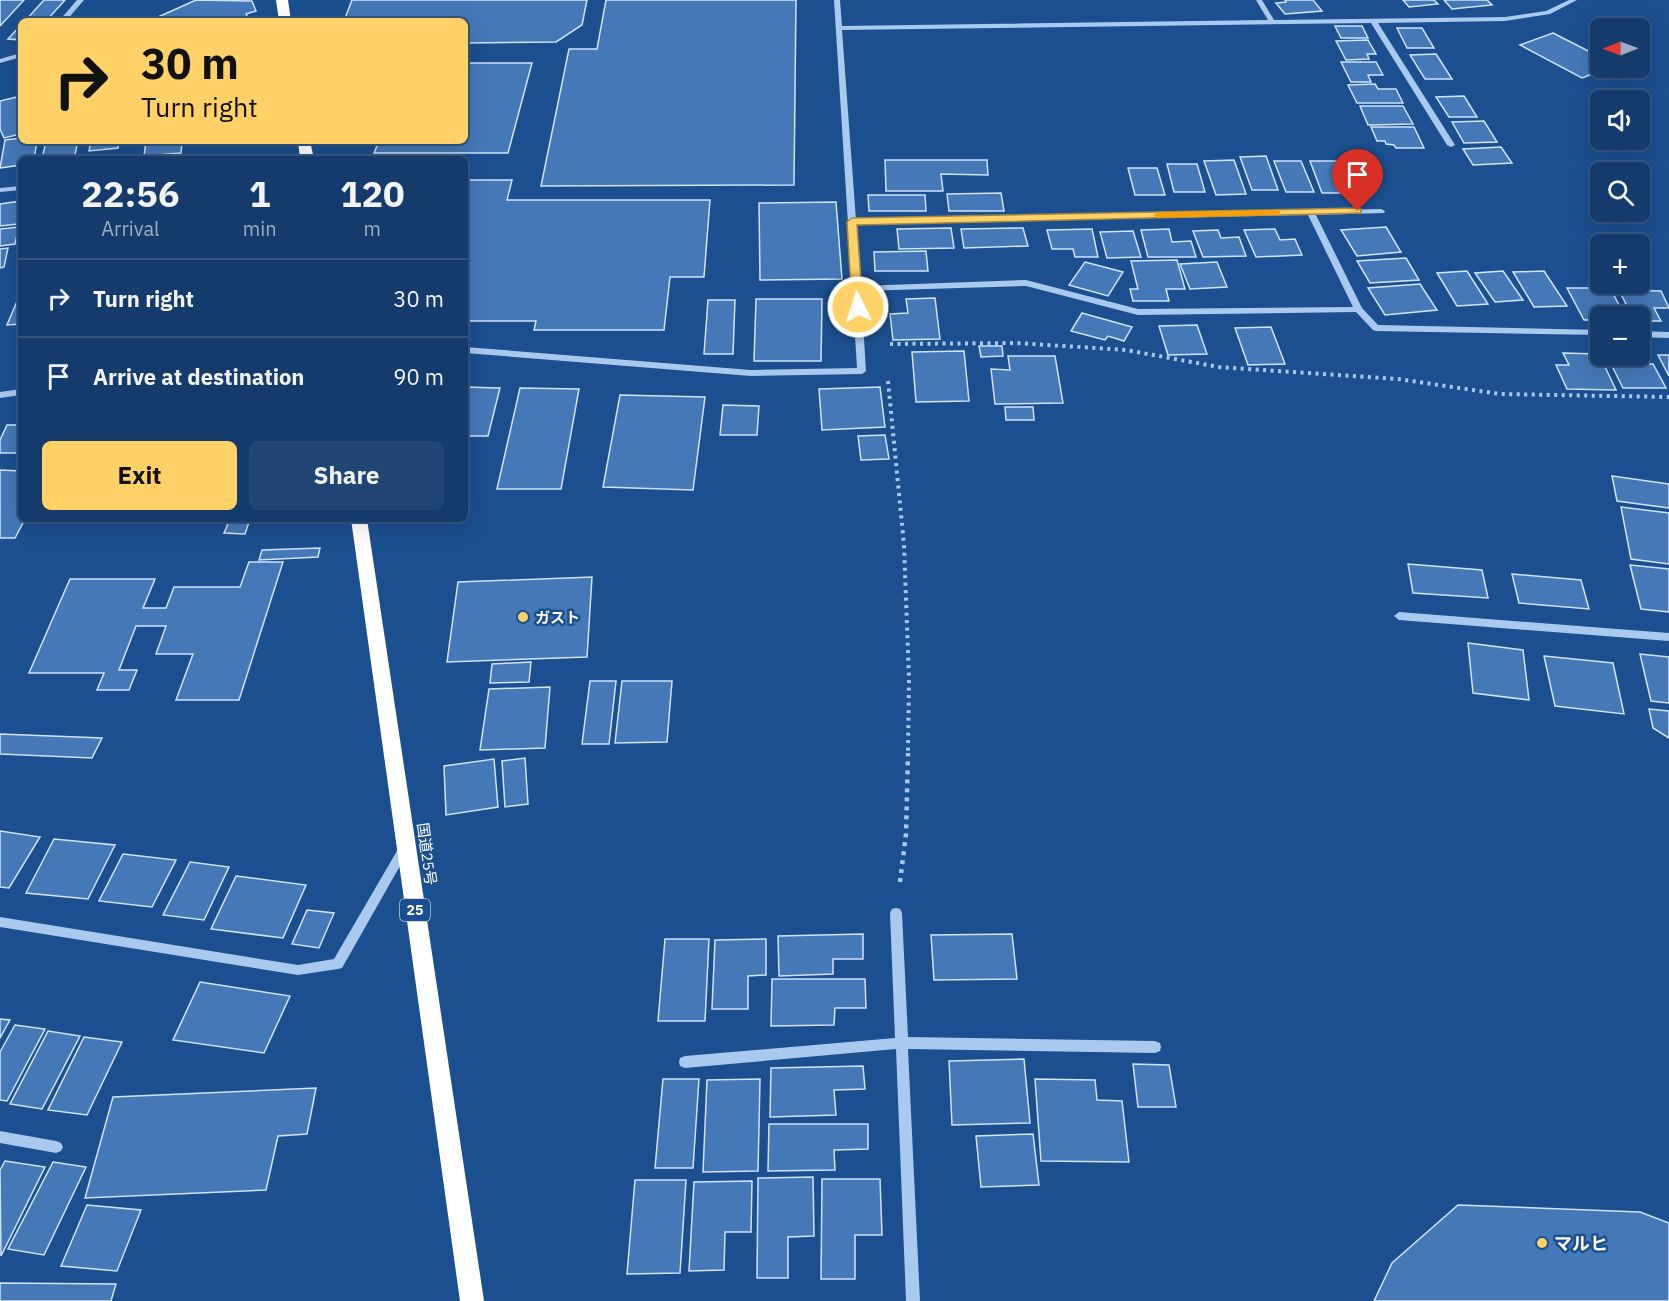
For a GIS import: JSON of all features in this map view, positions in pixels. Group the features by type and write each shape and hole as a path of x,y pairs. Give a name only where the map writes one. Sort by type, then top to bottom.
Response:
{"highway":[{"path":"282,0 285,18"},
{"name":"国道25号","path":"359,522 472,1301"}],"street":[{"path":"65,18 81,0"},
{"path":"468,350 751,373 862,370 837,0"},
{"path":"1259,0 1272,22"},
{"path":"838,28 1505,19 1548,13 1574,0"},
{"path":"1373,21 1451,145"},
{"path":"0,61 18,56"},
{"path":"0,190 18,188"},
{"path":"852,222 1381,211"},
{"path":"1311,212 1358,309 1376,328 1590,333"},
{"path":"856,289 1026,283 1138,312 1358,309"},
{"path":"1650,334 1669,335"},
{"path":"0,394 18,392"},
{"path":"1399,616 1669,637"},
{"path":"0,922 298,970 338,964 406,846"},
{"path":"896,914 913,1301"},
{"path":"685,1062 900,1043 1155,1047"},
{"path":"0,1137 56,1147"}],"path":[{"path":"860,344 1017,343 1116,349 1219,367 1398,379 1500,394 1669,397"},
{"path":"862,370 888,380 904,545 909,679 906,822 896,914"}],"building":[{"path":"0,0 24,0 0,26"},
{"path":"44,0 65,0 49,18 28,18"},
{"path":"196,0 252,1 256,11 246,14 248,18 156,18"},
{"path":"352,0 587,0 582,25 556,42 468,43 468,18 345,18"},
{"path":"606,0 796,0 794,185 541,186 569,49 597,49"},
{"path":"1285,0 1313,0 1322,11 1285,14 1276,3 1286,2"},
{"path":"1403,0 1434,0 1438,4 1409,7"},
{"path":"1444,0 1487,0 1492,5 1452,9"},
{"path":"1335,26 1362,26 1368,38 1341,38"},
{"path":"18,28 18,40 8,39"},
{"path":"1397,28 1422,28 1434,48 1407,48"},
{"path":"1553,33 1590,52 1590,75 1582,78 1520,45"},
{"path":"1368,40 1376,54 1367,54 1369,59 1346,60 1336,41"},
{"path":"1436,54 1452,79 1425,79 1410,55"},
{"path":"1341,62 1376,62 1383,75 1368,75 1371,82 1351,82"},
{"path":"468,63 532,63 508,153 374,153 378,144 468,144"},
{"path":"1375,84 1378,89 1396,89 1403,103 1357,103 1348,85"},
{"path":"1464,96 1477,117 1449,117 1436,97"},
{"path":"18,97 18,135 4,138 0,129 0,101"},
{"path":"1360,106 1403,106 1413,124 1368,125"},
{"path":"1484,121 1497,142 1464,143 1452,122"},
{"path":"1371,127 1414,127 1424,148 1396,148 1394,145 1386,144 1385,141 1377,141"},
{"path":"18,138 18,144 36,144 34,156 18,156 18,165 0,168 5,140"},
{"path":"45,144 77,144 75,156 43,156"},
{"path":"90,144 119,144 118,148 89,151"},
{"path":"146,144 182,144 181,153 144,156"},
{"path":"1501,147 1512,163 1473,165 1463,149"},
{"path":"1266,156 1278,190 1252,190 1240,157"},
{"path":"885,160 987,160 988,175 941,174 943,191 886,191"},
{"path":"1234,160 1246,194 1216,195 1204,161"},
{"path":"1274,161 1301,161 1314,192 1286,192"},
{"path":"1310,161 1337,161 1350,193 1322,193"},
{"path":"1167,164 1197,164 1205,192 1174,192"},
{"path":"1128,168 1157,168 1165,195 1135,195"},
{"path":"468,180 512,180 507,200 710,200 704,277 670,277 664,330 534,330 536,321 468,321"},
{"path":"1001,193 1004,211 949,211 947,194"},
{"path":"868,195 925,195 926,211 869,211"},
{"path":"18,201 18,224 0,226 0,204"},
{"path":"836,202 842,279 760,280 759,203"},
{"path":"18,227 15,244 0,246 0,229"},
{"path":"1386,227 1401,252 1357,256 1341,230"},
{"path":"951,228 954,248 899,249 897,229"},
{"path":"1023,228 1028,246 964,248 961,229"},
{"path":"1092,229 1098,257 1075,257 1073,249 1052,249 1047,230"},
{"path":"1169,229 1172,242 1191,241 1196,257 1148,257 1141,230"},
{"path":"1275,229 1280,240 1295,239 1302,255 1256,257 1244,230"},
{"path":"1218,230 1221,238 1239,237 1246,256 1203,257 1193,231"},
{"path":"1133,231 1141,257 1107,258 1100,232"},
{"path":"8,248 4,267 0,268 0,249"},
{"path":"926,251 928,271 875,271 874,252"},
{"path":"1406,258 1419,280 1370,283 1357,261"},
{"path":"1177,260 1185,289 1166,289 1169,301 1133,301 1130,289 1138,289 1131,261"},
{"path":"1085,262 1123,272 1108,296 1069,285"},
{"path":"1217,262 1227,287 1190,289 1180,264"},
{"path":"1467,271 1488,304 1457,306 1437,273"},
{"path":"1503,271 1523,300 1495,302 1475,273"},
{"path":"1544,271 1567,306 1534,307 1513,272"},
{"path":"1420,284 1437,310 1385,315 1368,288"},
{"path":"1567,288 1590,288 1590,294 1613,294 1619,305 1590,306 1590,320 1584,320"},
{"path":"1650,291 1661,291 1669,308 1654,308 1661,321 1650,321 1650,306 1627,306 1621,294 1650,294"},
{"path":"935,298 940,339 893,340 890,314 908,313 906,299"},
{"path":"18,299 18,324 7,325"},
{"path":"756,299 822,299 821,361 754,361"},
{"path":"708,300 735,300 733,354 704,354"},
{"path":"1082,313 1132,327 1124,341 1108,336 1105,340 1071,331"},
{"path":"1197,325 1207,354 1168,355 1159,326"},
{"path":"1271,327 1285,364 1248,365 1235,328"},
{"path":"979,346 1002,346 1003,356 981,357"},
{"path":"964,351 969,401 916,402 912,352"},
{"path":"1563,353 1590,354 1590,366 1605,366 1616,390 1567,389 1556,365 1569,365"},
{"path":"1658,355 1669,355 1669,376"},
{"path":"1008,356 1055,356 1063,403 995,404 991,369 1010,370"},
{"path":"1653,364 1666,388 1623,388 1612,366 1650,366"},
{"path":"468,387 500,388 488,436 468,436"},
{"path":"880,387 885,427 822,430 819,389"},
{"path":"520,388 579,389 561,489 497,489"},
{"path":"620,395 705,397 693,490 603,487"},
{"path":"723,405 759,406 757,435 720,435"},
{"path":"1005,407 1033,407 1034,420 1006,420"},
{"path":"7,425 18,425 18,453 0,453 0,440"},
{"path":"885,435 889,459 861,460 858,436"},
{"path":"0,470 18,471 18,522 23,522 15,538 0,538"},
{"path":"1612,476 1669,484 1669,508 1617,501"},
{"path":"1621,507 1669,513 1669,564 1631,559"},
{"path":"229,522 249,522 245,534 224,533"},
{"path":"320,548 318,557 259,560 262,550"},
{"path":"249,562 283,562 239,700 176,700 193,654 156,654 166,626 136,626 119,670 137,670 129,690 97,690 104,673 29,673 70,579 155,579 143,608 166,608 174,587 240,587"},
{"path":"1408,564 1482,570 1488,598 1413,593"},
{"path":"1630,565 1669,569 1669,612 1641,609"},
{"path":"1512,574 1581,580 1589,609 1519,603"},
{"path":"592,577 587,657 447,662 458,582"},
{"path":"1468,643 1523,650 1529,700 1473,693"},
{"path":"1640,654 1669,657 1669,703 1651,701"},
{"path":"1544,656 1613,663 1624,714 1555,706"},
{"path":"531,662 529,682 490,683 492,664"},
{"path":"590,681 616,681 609,744 582,744"},
{"path":"622,681 672,681 667,742 615,743"},
{"path":"550,687 545,748 480,750 489,689"},
{"path":"1649,709 1669,711 1669,738 1653,728"},
{"path":"0,734 102,738 92,758 0,754"},
{"path":"525,758 528,804 505,807 502,761"},
{"path":"494,759 498,807 446,815 444,766"},
{"path":"0,831 40,837 9,888 0,887"},
{"path":"54,839 115,845 88,899 26,893"},
{"path":"123,854 176,860 152,907 99,901"},
{"path":"190,862 229,867 204,920 163,915"},
{"path":"236,876 306,885 283,938 211,929"},
{"path":"307,910 334,913 319,948 292,944"},
{"path":"863,934 863,959 833,959 833,974 779,976 778,936"},
{"path":"1012,934 1017,979 934,980 931,935"},
{"path":"665,939 709,939 705,1021 658,1021"},
{"path":"766,939 766,975 748,976 748,1009 712,1009 715,940"},
{"path":"772,979 865,979 866,1008 835,1008 834,1025 771,1026"},
{"path":"200,982 290,996 264,1053 173,1040"},
{"path":"0,1019 10,1020 0,1038"},
{"path":"15,1025 45,1029 7,1101 0,1100 0,1052"},
{"path":"48,1031 80,1036 42,1109 10,1104"},
{"path":"84,1037 122,1042 87,1115 48,1110"},
{"path":"1024,1059 1030,1123 952,1125 949,1061"},
{"path":"1133,1064 1169,1065 1176,1107 1138,1107"},
{"path":"863,1066 865,1089 834,1090 836,1115 770,1117 771,1068"},
{"path":"663,1079 699,1079 693,1168 655,1168"},
{"path":"760,1079 758,1171 703,1172 707,1080"},
{"path":"1035,1079 1095,1080 1097,1100 1122,1101 1129,1162 1041,1161"},
{"path":"316,1088 307,1134 278,1136 266,1190 85,1198 113,1097"},
{"path":"769,1124 868,1124 868,1149 834,1150 835,1170 768,1171"},
{"path":"1033,1134 1039,1185 981,1187 976,1136"},
{"path":"5,1161 45,1167 1,1256 0,1170"},
{"path":"53,1162 86,1167 44,1255 8,1249"},
{"path":"813,1177 814,1236 788,1237 788,1278 757,1278 758,1178"},
{"path":"822,1179 880,1179 882,1235 855,1235 855,1279 821,1279"},
{"path":"635,1180 686,1180 680,1273 627,1274"},
{"path":"752,1181 751,1232 725,1232 724,1270 689,1271 694,1182"},
{"path":"87,1205 141,1210 117,1271 61,1266"},
{"name":"マルヒ","path":"1458,1205 1640,1212 1669,1223 1669,1301 1374,1301 1392,1263"},
{"path":"0,1283 116,1284 111,1301 0,1301"}],"slow traffic":[{"path":"1158,215 1276,213"}],"place":[{"name":"ガスト","path":"523,617"},
{"name":"マルヒ","path":"1542,1243"}],"route":[{"path":"858,307 852,222 1358,211"}]}
